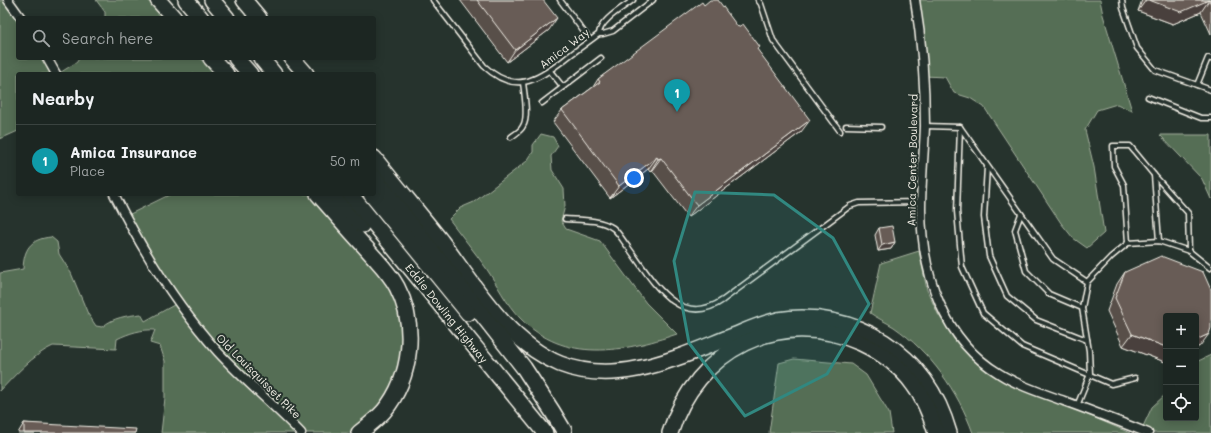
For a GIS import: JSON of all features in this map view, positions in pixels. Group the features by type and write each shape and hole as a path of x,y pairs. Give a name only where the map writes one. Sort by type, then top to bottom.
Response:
{"highway":[{"path":"154,0 167,16"},
{"path":"158,0 172,16"},
{"path":"186,0 199,16"},
{"path":"212,0 225,16"},
{"path":"235,0 248,16"},
{"path":"244,0 257,16"},
{"path":"204,60 214,72"},
{"path":"213,60 224,72"},
{"path":"238,60 248,72"},
{"path":"263,60 272,72"},
{"path":"283,60 292,72"},
{"path":"294,60 304,72"},
{"path":"376,160 440,240 502,321 529,346 549,359 571,368 583,370 605,372 627,371 659,364 750,329 777,321 802,318 826,320 850,326 871,335 890,346 916,368 929,387 939,408 948,433"},
{"path":"376,180 524,368 549,405 564,432"},
{"path":"320,196 391,278 401,296 407,316 409,346 405,369 401,381 385,410 360,433"},
{"path":"337,196 407,274 444,310"},
{"name":"Eddie Dowling Highway","path":"352,196 545,433"},
{"name":"Eddie Dowling Highway","path":"373,196 564,432"},
{"path":"670,433 678,411 690,389 698,378 720,358 743,344 768,335 790,330 824,332 845,336 865,345 883,356 899,369 913,384 924,402 936,433"}],"street":[{"path":"8,0 20,16"},
{"name":"Amica Center Boulevard","path":"915,0 924,69 925,126 921,202 923,241 933,288 944,316 960,340 980,360 1007,378 1148,433"},
{"path":"48,60 55,72"},
{"name":"Old Louisquisset Pike","path":"115,196 128,222 153,263 191,319 234,368 280,411 300,433"}],"lane":[{"name":"Amica Way","path":"433,0 484,66 490,72 503,80 510,82 523,82 536,79 599,34 613,31 647,2 654,0"},
{"path":"560,0 590,40"},
{"name":"Amica Way","path":"599,34 601,25 633,0"},
{"path":"758,0 761,4 773,40 840,130"},
{"path":"1122,0 1123,8 1137,48 1155,70 1211,90"},
{"path":"542,103 601,58"},
{"path":"1197,84 1208,58 1211,59"},
{"path":"550,70 563,87"},
{"path":"511,136 521,129 524,123 525,108 523,82"},
{"path":"1148,97 1201,118 1211,118"},
{"path":"846,126 881,127"},
{"path":"925,126 960,127"},
{"path":"960,127 1053,259 1087,282"},
{"path":"960,127 957,210 962,267 982,313 1022,346 1111,384 1135,378"},
{"path":"1128,243 1124,185 1114,166 1113,146 1130,146 1188,213 1189,251"},
{"path":"988,166 984,217 989,256 1007,296 1036,320 1087,340"},
{"path":"1154,175 1159,241"},
{"path":"565,219 595,222 613,229 668,298 681,306 701,310 713,307 850,206 859,203 921,202"},
{"path":"1021,214 1015,230 1026,271 1049,294 1082,308"},
{"path":"1077,406 1090,374 1082,308 1087,282 1111,257 1128,243 1159,241 1189,251 1210,268"}],"highlighted area":[{"path":"695,192 774,195 833,238 869,304 827,374 745,416 689,343 674,261"}],"green space":[{"path":"0,0 6,0 17,16 16,60 44,60 51,72 16,72 16,132 0,139"},
{"path":"96,0 152,0 164,16 105,16 105,12"},
{"path":"913,0 1100,0 1103,15 1132,111 1117,104 1097,110 1085,130 1094,167 1104,233 1087,248 1073,238 1061,223 984,107 970,98 954,93 945,77 924,76"},
{"path":"78,60 202,60 211,72 61,72"},
{"path":"541,134 553,137 558,146 551,156 552,170 564,189 565,206 561,221 566,229 600,241 646,303 677,334 636,346 595,350 575,348 556,342 537,333 515,312 486,268 449,219 460,208 474,202 527,161 533,152 533,145"},
{"path":"1160,135 1211,135 1211,199 1202,179"},
{"path":"167,196 315,196 397,295 413,356 366,433 161,433 165,398 165,361 160,346 150,343 155,330 136,332 117,339 116,349 53,346 39,354 18,372 0,391 0,273 23,269 27,251 33,243 38,240 51,237 57,242 59,254 71,273 88,314 96,326 102,327 125,316 141,314 145,321 176,303 126,216"},
{"path":"919,251 927,290 938,314 966,353 991,372 1130,433 973,433 967,417 951,388 931,360 907,337 894,327 870,313 881,263"},
{"path":"1211,355 1211,433 1140,433 1152,407 1163,397 1163,421 1199,421 1199,361"},
{"path":"794,359 851,364 866,375 889,413 892,433 769,433 779,363"}],"building":[{"path":"477,0 543,0 557,18 515,50"},
{"path":"710,0 718,0 738,27 743,24 760,47 757,49 810,120 697,205 661,158 658,159 657,157 619,186 562,110 600,82 598,79 702,2 704,5"},
{"path":"1149,0 1209,0 1181,12"},
{"path":"892,226 895,242 882,245 879,228"},
{"path":"1161,256 1203,272 1211,290 1211,328 1209,334 1199,339 1199,313 1163,313 1163,346 1132,334 1115,298 1125,272"},
{"path":"24,423 136,429 135,433 24,433"}],"place":[{"name":"Amica Insurance","path":"677,112"}]}
